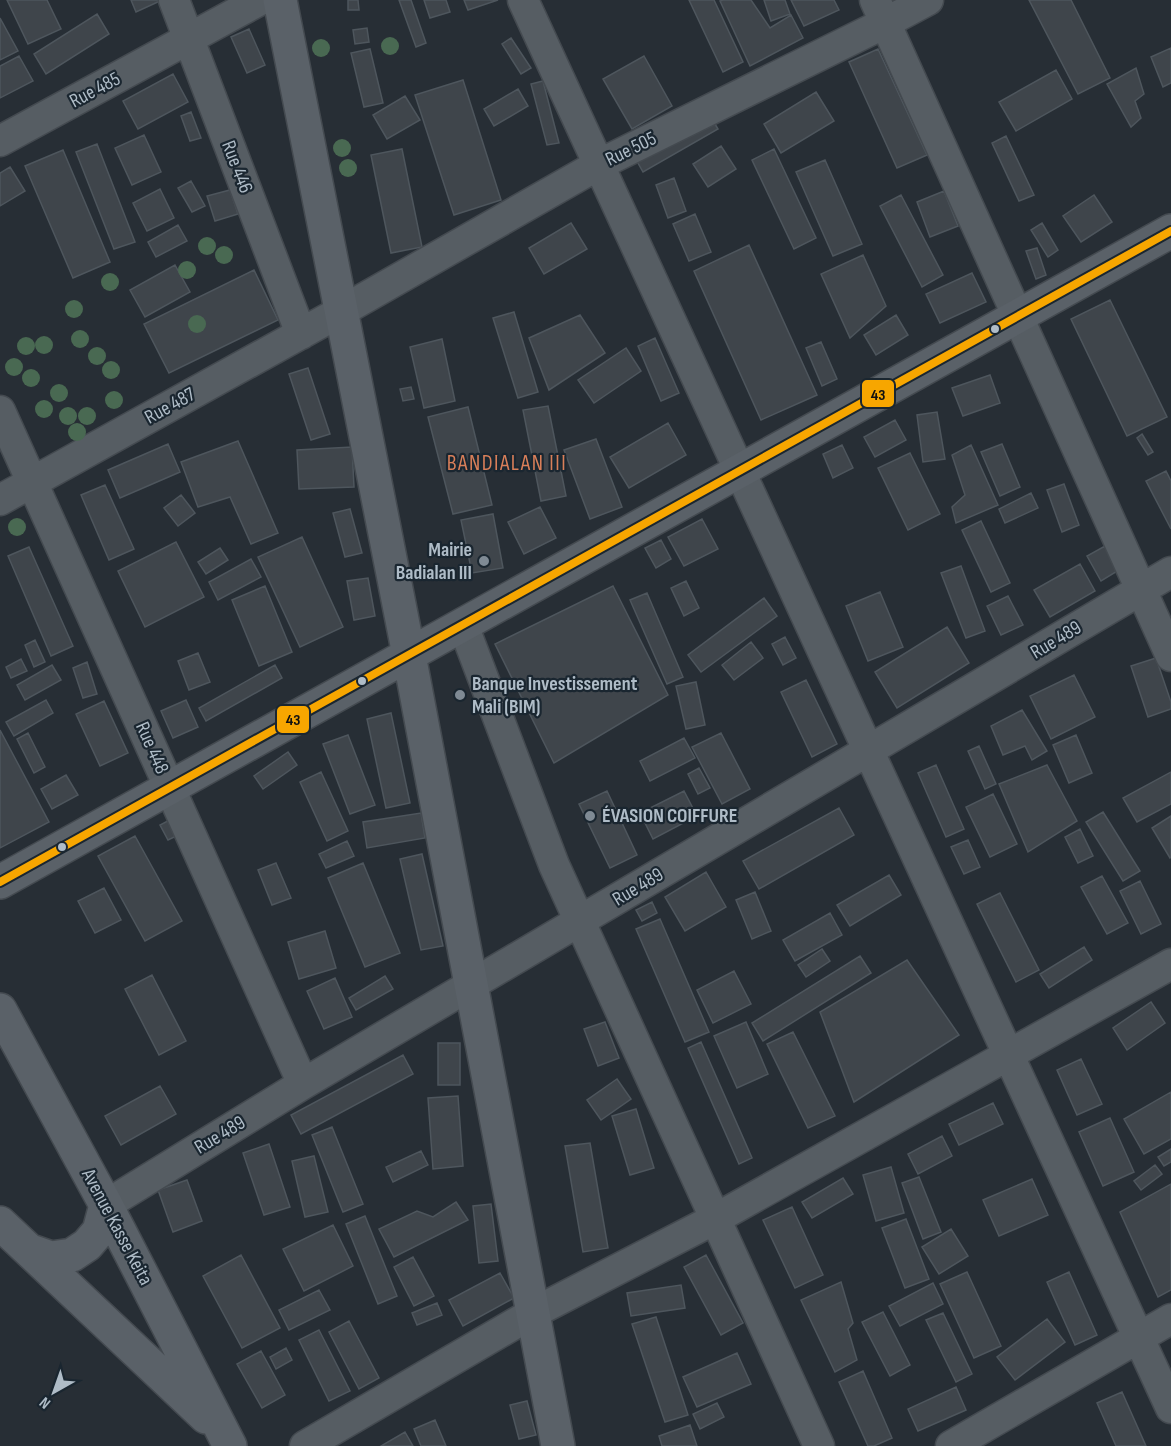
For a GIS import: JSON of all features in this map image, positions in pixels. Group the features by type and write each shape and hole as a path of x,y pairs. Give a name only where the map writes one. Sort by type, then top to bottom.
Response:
{"main road":[{"path":"280,0 409,655 558,1446"},
{"path":"0,882 1171,231"},
{"name":"Avenue Kasse Keita","path":"0,1010 106,1205 227,1439"},
{"path":"31,1251 51,1258 72,1254 87,1245 99,1231 106,1205"},
{"path":"0,1223 227,1439"}],"street":[{"name":"Rue 446","path":"174,0 301,334"},
{"name":"Rue 485","path":"0,141 260,0"},
{"path":"523,0 1171,1408"},
{"name":"Rue 505","path":"340,312 598,165 880,12 928,0"},
{"path":"880,12 1171,656"},
{"name":"Rue 487","path":"0,500 340,312"},
{"name":"Rue 448","path":"0,411 303,1084"},
{"name":"Rue 489","path":"106,1205 303,1084 1171,572"},
{"path":"462,625 554,865 819,1446"},
{"path":"305,1446 532,1312 715,1219 1171,964"},
{"path":"951,1446 1171,1319"}],"building":[{"path":"7,0 47,0 61,29 28,44"},
{"path":"131,0 159,0 160,1 136,12"},
{"path":"348,0 358,0 359,10 348,10"},
{"path":"399,0 411,0 426,43 416,47"},
{"path":"424,0 446,0 450,12 430,18"},
{"path":"464,0 498,0 468,10"},
{"path":"689,0 714,0 743,62 723,72"},
{"path":"751,0 770,28 791,15 803,38 750,66 720,1"},
{"path":"764,0 785,0 790,14 771,21"},
{"path":"791,0 834,0 839,10 804,26"},
{"path":"1029,0 1071,0 1110,78 1078,94"},
{"path":"97,14 109,34 46,74 34,54"},
{"path":"0,18 18,51 0,60"},
{"path":"367,28 369,42 355,44 353,30"},
{"path":"249,29 265,65 247,73 231,37"},
{"path":"511,38 531,68 521,74 502,44"},
{"path":"1171,48 1171,83 1163,87 1151,57"},
{"path":"370,49 383,103 364,107 351,53"},
{"path":"878,49 927,155 897,168 849,62"},
{"path":"19,56 33,81 0,98 0,66"},
{"path":"644,56 672,106 632,129 603,79"},
{"path":"1136,68 1144,94 1135,101 1141,118 1131,127 1107,84"},
{"path":"1056,70 1072,99 1016,131 999,102"},
{"path":"173,74 188,102 138,129 123,101"},
{"path":"463,80 501,200 454,215 415,95"},
{"path":"543,81 559,143 547,145 531,84"},
{"path":"518,89 528,106 494,126 484,109"},
{"path":"816,92 834,121 781,153 764,124"},
{"path":"405,96 420,120 387,139 373,115"},
{"path":"191,112 201,138 190,141 181,116"},
{"path":"709,114 718,129 643,172 634,156"},
{"path":"144,135 161,172 132,185 115,148"},
{"path":"1006,136 1034,195 1019,201 992,143"},
{"path":"97,144 135,242 114,249 76,152"},
{"path":"721,146 736,169 708,187 693,164"},
{"path":"402,149 422,247 391,253 371,155"},
{"path":"774,149 816,238 794,249 752,160"},
{"path":"63,150 110,262 73,278 25,166"},
{"path":"825,160 862,244 833,256 796,172"},
{"path":"10,167 25,191 0,206 0,173"},
{"path":"674,178 686,211 668,218 656,185"},
{"path":"191,181 205,206 192,212 178,188"},
{"path":"160,189 174,218 147,231 133,203"},
{"path":"230,190 238,214 215,221 207,196"},
{"path":"944,191 958,226 930,237 917,202"},
{"path":"901,195 943,275 922,287 880,206"},
{"path":"1094,195 1112,222 1081,242 1063,216"},
{"path":"695,214 711,252 689,261 673,224"},
{"path":"571,223 587,249 544,274 529,248"},
{"path":"1042,223 1058,250 1048,257 1031,230"},
{"path":"178,225 187,241 156,257 148,242"},
{"path":"749,245 817,395 761,420 694,271"},
{"path":"1037,248 1046,275 1036,279 1026,251"},
{"path":"863,255 886,306 850,338 821,274"},
{"path":"175,265 190,292 145,317 130,290"},
{"path":"254,270 278,320 169,373 144,324"},
{"path":"972,273 986,302 940,323 926,294"},
{"path":"1110,300 1167,417 1127,436 1071,319"},
{"path":"514,312 538,392 518,398 493,318"},
{"path":"580,315 605,353 549,390 529,338"},
{"path":"896,315 908,335 876,355 864,335"},
{"path":"655,338 679,393 661,401 638,346"},
{"path":"442,339 455,401 424,408 410,347"},
{"path":"821,342 837,379 822,386 806,348"},
{"path":"626,348 641,371 594,403 578,380"},
{"path":"308,368 330,434 311,440 289,374"},
{"path":"990,375 1000,403 963,416 952,388"},
{"path":"411,387 414,399 403,401 400,389"},
{"path":"548,406 566,496 541,501 523,410"},
{"path":"468,407 492,505 453,514 428,417"},
{"path":"937,412 945,459 923,462 917,415"},
{"path":"895,420 906,440 875,457 864,437"},
{"path":"668,423 686,455 629,488 610,457"},
{"path":"1142,434 1153,452 1148,455 1137,438"},
{"path":"596,439 622,507 590,519 564,450"},
{"path":"238,441 278,533 251,544 230,497 198,507 181,462"},
{"path":"168,444 180,472 120,498 108,470"},
{"path":"1002,444 1020,487 1000,496 981,452"},
{"path":"842,445 853,468 833,478 823,454"},
{"path":"971,445 998,505 956,523 952,507 965,495 952,455"},
{"path":"352,447 354,487 299,489 297,450"},
{"path":"910,453 940,514 908,530 878,468"},
{"path":"1166,471 1171,481 1171,529 1146,481"},
{"path":"1064,484 1079,525 1062,532 1047,490"},
{"path":"105,485 134,549 109,560 81,495"},
{"path":"1031,493 1038,508 1005,523 999,509"},
{"path":"181,495 195,513 178,526 164,508"},
{"path":"540,507 556,538 524,554 508,522"},
{"path":"350,509 362,553 345,557 333,513"},
{"path":"493,514 503,568 472,573 461,520"},
{"path":"702,519 718,549 684,566 668,537"},
{"path":"981,521 1010,583 991,592 962,530"},
{"path":"302,537 343,627 300,647 258,557"},
{"path":"661,540 671,559 656,568 645,548"},
{"path":"176,542 204,597 145,627 118,571"},
{"path":"1105,546 1119,570 1101,581 1087,556"},
{"path":"29,547 73,646 51,656 8,556"},
{"path":"220,548 228,560 206,574 198,562"},
{"path":"251,559 261,577 218,600 209,582"},
{"path":"1080,564 1095,591 1050,617 1034,590"},
{"path":"961,566 985,631 966,638 941,573"},
{"path":"368,578 375,616 354,620 347,581"},
{"path":"686,581 699,608 684,616 671,588"},
{"path":"265,586 292,652 259,666 232,600"},
{"path":"613,586 668,695 554,763 495,644"},
{"path":"880,592 903,647 868,661 846,606"},
{"path":"647,593 683,677 667,684 630,600"},
{"path":"1008,596 1023,625 1001,635 987,606"},
{"path":"764,598 777,616 701,672 688,655"},
{"path":"947,627 969,663 897,708 875,672"},
{"path":"785,637 796,658 783,665 772,644"},
{"path":"35,640 45,662 34,667 25,645"},
{"path":"751,642 763,658 734,680 722,665"},
{"path":"198,653 210,682 189,690 178,661"},
{"path":"1156,658 1171,702 1171,709 1148,717 1131,666"},
{"path":"21,659 27,671 11,678 6,667"},
{"path":"87,662 97,694 83,698 73,668"},
{"path":"52,665 61,680 25,700 17,685"},
{"path":"275,665 282,678 206,721 199,708"},
{"path":"1074,675 1095,717 1051,739 1030,696"},
{"path":"806,680 837,744 812,757 781,692"},
{"path":"696,682 705,725 686,729 676,686"},
{"path":"46,700 53,713 14,736 6,722"},
{"path":"186,700 198,727 173,738 161,711"},
{"path":"104,701 128,753 100,766 76,714"},
{"path":"1022,710 1047,751 1032,760 1025,746 1003,755 991,726"},
{"path":"391,713 410,803 386,808 367,719"},
{"path":"0,730 49,822 0,848"},
{"path":"28,733 45,767 34,773 17,739"},
{"path":"721,733 750,789 722,804 692,747"},
{"path":"348,735 375,805 350,814 323,744"},
{"path":"1076,735 1092,773 1069,783 1053,745"},
{"path":"684,738 695,758 650,781 640,761"},
{"path":"979,746 996,784 985,789 968,751"},
{"path":"288,752 297,765 263,789 254,776"},
{"path":"936,765 964,829 946,837 918,773"},
{"path":"1047,765 1077,821 1028,852 999,784"},
{"path":"699,768 710,788 698,794 688,774"},
{"path":"321,772 348,831 327,841 300,782"},
{"path":"1171,772 1171,804 1137,822 1123,798"},
{"path":"66,775 78,795 52,809 41,789"},
{"path":"607,791 637,855 610,868 579,804"},
{"path":"684,791 697,816 653,839 640,813"},
{"path":"993,794 1017,844 990,857 966,807"},
{"path":"839,808 854,835 759,889 743,861"},
{"path":"1103,812 1140,871 1123,881 1086,822"},
{"path":"421,813 425,838 367,848 363,822"},
{"path":"179,815 187,831 168,840 160,825"},
{"path":"1171,816 1171,857 1170,858 1152,828"},
{"path":"1080,829 1093,856 1078,863 1065,837"},
{"path":"135,836 182,921 145,941 98,856"},
{"path":"968,840 980,867 964,874 951,847"},
{"path":"347,841 354,856 326,868 319,854"},
{"path":"422,854 443,946 421,950 400,859"},
{"path":"276,863 291,898 272,905 258,870"},
{"path":"363,863 400,953 365,967 328,878"},
{"path":"706,872 726,907 685,931 665,897"},
{"path":"889,875 901,895 850,926 837,905"},
{"path":"1102,876 1128,923 1107,934 1081,887"},
{"path":"1140,881 1161,924 1141,934 1120,891"},
{"path":"104,888 121,920 95,933 78,901"},
{"path":"755,892 771,931 752,939 736,900"},
{"path":"1000,893 1039,970 1016,982 977,904"},
{"path":"652,902 657,913 642,921 636,910"},
{"path":"830,913 842,935 795,961 783,940"},
{"path":"660,919 709,1032 685,1042 636,929"},
{"path":"325,931 336,968 299,979 288,942"},
{"path":"1084,947 1092,960 1049,988 1040,974"},
{"path":"822,949 830,961 806,977 798,965"},
{"path":"860,956 871,973 763,1041 752,1023"},
{"path":"907,960 959,1035 854,1102 820,1012"},
{"path":"734,971 751,1004 713,1023 697,990"},
{"path":"152,975 186,1041 159,1055 125,989"},
{"path":"385,976 393,989 356,1010 349,998"},
{"path":"335,978 352,1017 324,1029 307,991"},
{"path":"1151,1002 1165,1023 1127,1050 1113,1028"},
{"path":"605,1022 619,1058 598,1066 584,1029"},
{"path":"746,1022 768,1074 737,1088 714,1036"},
{"path":"793,1032 835,1116 808,1128 767,1044"},
{"path":"701,1042 752,1158 739,1164 688,1048"},
{"path":"438,1043 460,1043 460,1085 438,1085"},
{"path":"403,1055 413,1074 301,1134 291,1115"},
{"path":"1081,1059 1102,1104 1077,1115 1057,1070"},
{"path":"617,1079 631,1099 601,1120 587,1100"},
{"path":"160,1086 176,1114 121,1145 105,1116"},
{"path":"1171,1092 1171,1139 1144,1154 1124,1119"},
{"path":"458,1096 463,1166 433,1169 428,1098"},
{"path":"993,1103 1003,1124 959,1145 949,1124"},
{"path":"636,1109 654,1168 630,1175 612,1116"},
{"path":"1110,1118 1134,1172 1103,1186 1079,1132"},
{"path":"332,1127 363,1204 343,1212 312,1135"},
{"path":"942,1136 952,1156 918,1174 908,1154"},
{"path":"590,1143 608,1248 583,1252 565,1146"},
{"path":"269,1144 290,1207 264,1215 243,1153"},
{"path":"1171,1149 1171,1162 1164,1166 1158,1157"},
{"path":"421,1151 428,1165 393,1182 386,1167"},
{"path":"314,1156 328,1212 305,1217 292,1161"},
{"path":"1155,1165 1162,1174 1141,1190 1134,1181"},
{"path":"891,1167 904,1213 876,1221 863,1175"},
{"path":"919,1177 941,1232 923,1239 902,1183"},
{"path":"843,1178 853,1194 812,1218 802,1202"},
{"path":"1032,1179 1048,1215 999,1236 983,1200"},
{"path":"187,1180 202,1221 173,1232 158,1190"},
{"path":"1171,1184 1171,1290 1158,1297 1120,1212"},
{"path":"456,1202 468,1220 394,1257 379,1229 417,1211 433,1217"},
{"path":"491,1204 498,1261 479,1263 473,1206"},
{"path":"792,1207 823,1275 795,1288 763,1220"},
{"path":"365,1216 397,1296 378,1304 346,1224"},
{"path":"906,1219 929,1279 905,1288 882,1228"},
{"path":"333,1225 353,1266 304,1291 283,1249"},
{"path":"951,1229 968,1256 939,1274 922,1247"},
{"path":"241,1255 280,1328 242,1348 203,1276"},
{"path":"706,1255 743,1323 721,1335 684,1267"},
{"path":"413,1257 434,1296 414,1306 394,1267"},
{"path":"967,1272 1001,1346 974,1358 940,1284"},
{"path":"1069,1272 1097,1335 1075,1345 1047,1282"},
{"path":"500,1273 514,1298 463,1326 449,1300"},
{"path":"841,1282 853,1323 848,1329 857,1360 835,1372 801,1300"},
{"path":"933,1283 943,1304 900,1326 889,1306"},
{"path":"681,1285 685,1308 631,1316 627,1293"},
{"path":"319,1290 330,1310 289,1330 279,1310"},
{"path":"437,1303 442,1315 417,1325 412,1313"},
{"path":"883,1312 910,1365 890,1376 862,1322"},
{"path":"943,1313 972,1374 956,1382 926,1320"},
{"path":"656,1317 688,1415 665,1422 632,1324"},
{"path":"1047,1319 1065,1342 1015,1380 997,1357"},
{"path":"349,1321 379,1378 359,1389 329,1332"},
{"path":"319,1330 350,1391 329,1401 299,1340"},
{"path":"286,1348 292,1360 276,1369 270,1357"},
{"path":"261,1351 285,1395 262,1408 237,1364"},
{"path":"737,1353 751,1384 697,1407 683,1377"},
{"path":"863,1371 892,1438 874,1446 868,1446 839,1382"},
{"path":"956,1387 966,1410 918,1431 908,1409"},
{"path":"1122,1392 1146,1446 1116,1446 1097,1403"},
{"path":"527,1401 536,1435 519,1439 510,1405"},
{"path":"717,1403 724,1417 700,1429 693,1414"},
{"path":"435,1420 446,1446 421,1446 414,1429"},
{"path":"690,1425 697,1446 662,1446 659,1436"},
{"path":"405,1432 413,1446 381,1446"}],"transit line":[{"name":"43","path":"0,882 1171,231"}],"place":[{"name":"Mairie Badialan III","path":"484,561"},
{"name":"Banque Investissement Mali (BIM)","path":"460,695"},
{"name":"ÉVASION COIFFURE","path":"590,816"}],"district":[{"name":"BANDIALAN III","path":"507,463"}]}
